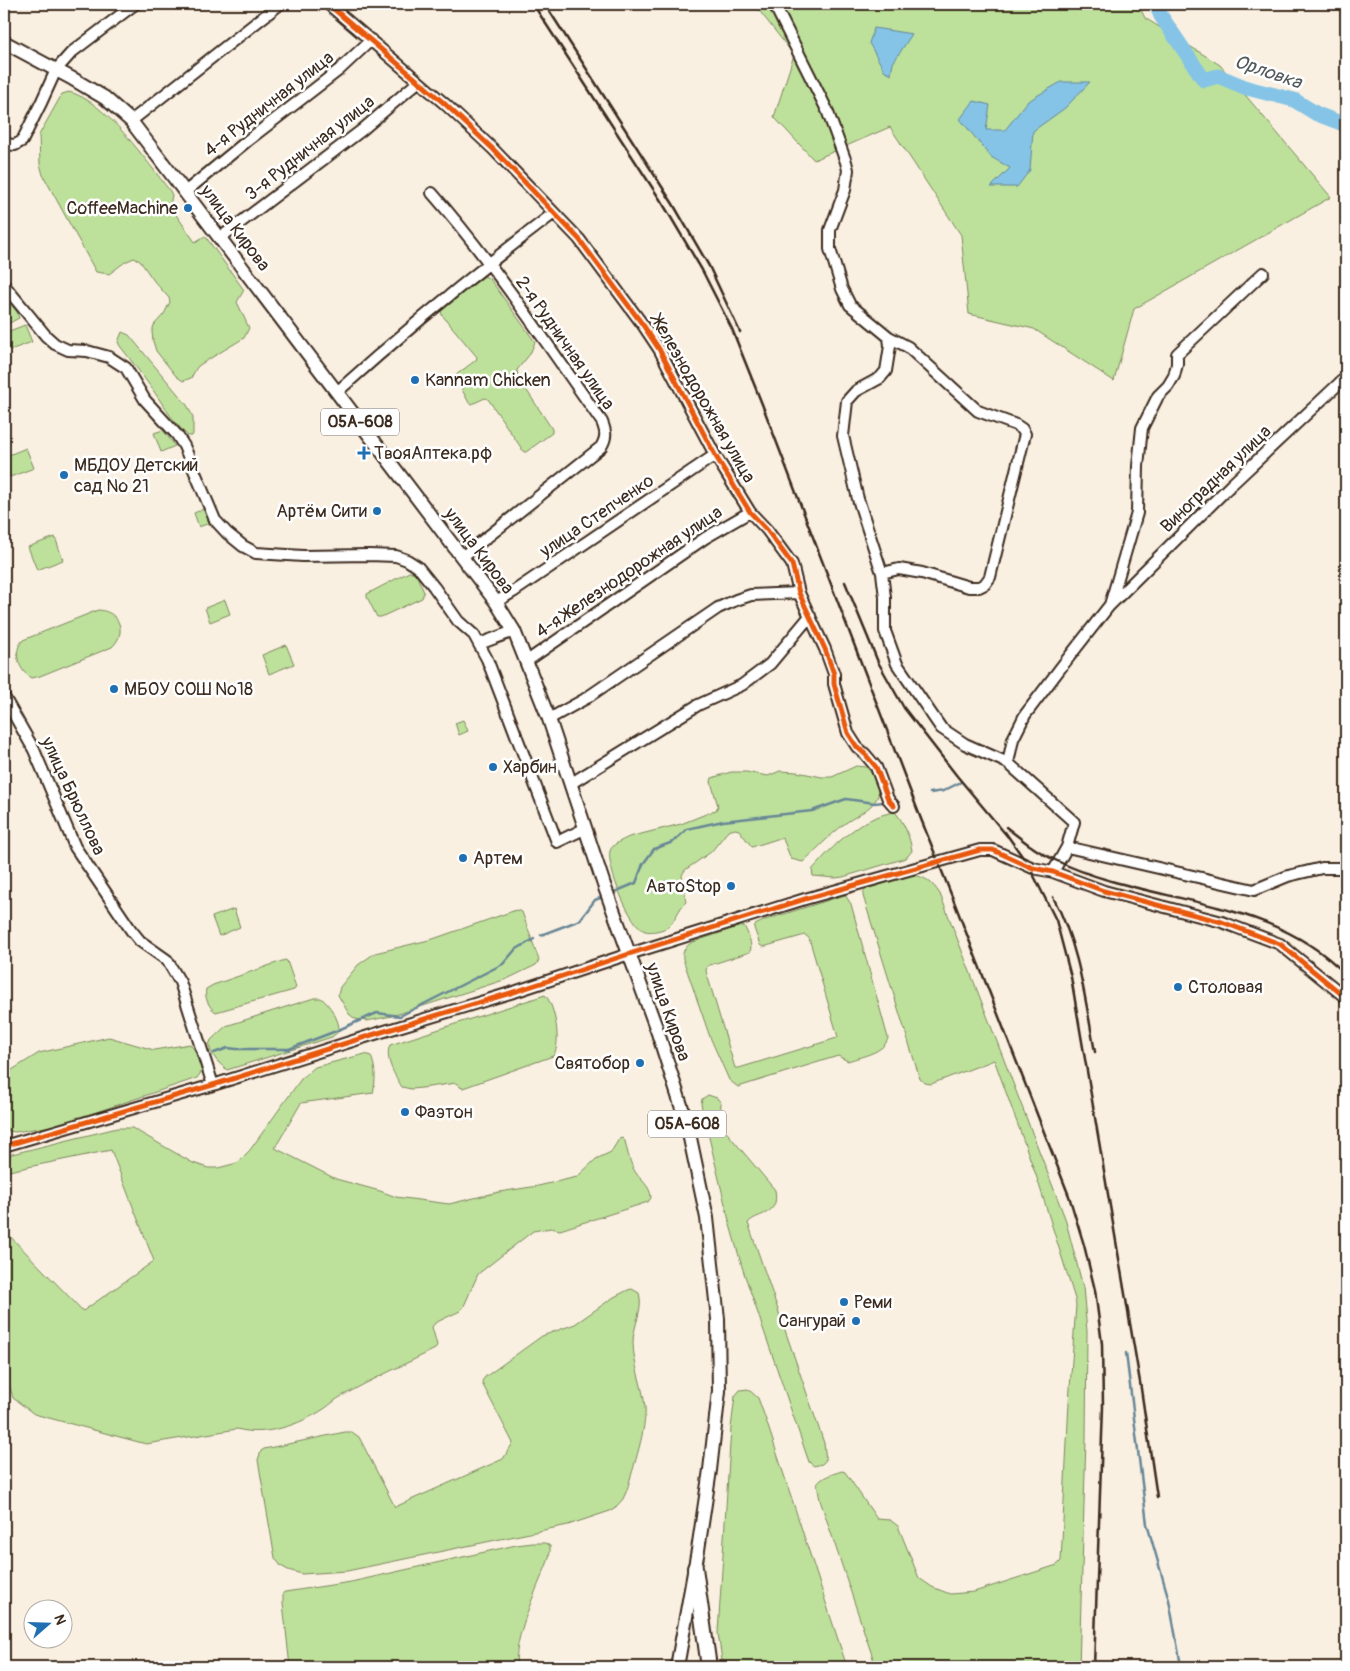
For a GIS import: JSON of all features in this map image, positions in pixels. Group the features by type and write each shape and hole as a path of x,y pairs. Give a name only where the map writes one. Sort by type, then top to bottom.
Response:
{"highway":[{"path":"695,1568 708,1667"}],"main road":[{"name":"улица Кирова","path":"4,42 105,98 131,122 496,602 514,631 549,719 610,904 658,1033 687,1124 707,1218 718,1319 719,1391 710,1470 695,1568"},
{"name":"05А-608","path":"677,1667 695,1568"},
{"path":"671,1667 683,1634"}],"street":[{"path":"4,144 15,145 22,141 56,70 72,52 135,4"},
{"path":"131,122 280,4"},
{"name":"Железнодорожная улица","path":"328,4 493,149 579,239 659,349 715,455 750,512 767,530 792,564 799,592 825,649 834,674 834,684 848,733 857,747 876,767 888,799 894,806"},
{"path":"774,4 828,110 846,162 848,170 845,190 839,211 830,230 830,249 842,288 850,305 889,337 908,347 978,411 1016,424 1025,434 990,577 985,584 979,587 970,587 922,573 899,569 882,573"},
{"name":"4-я Рудничная улица","path":"185,192 339,70 371,40"},
{"name":"3-я Рудничная улица","path":"220,238 362,130 418,82"},
{"name":"2-я Рудничная улица","path":"432,193 454,217 489,263 602,422 606,432 606,438 601,447 462,557"},
{"path":"337,392 373,359 489,263 554,213"},
{"name":"Виноградная улица","path":"1109,606 1137,513 1138,466 1142,428 1158,396 1168,386 1174,376 1177,354 1263,273"},
{"path":"4,285 55,344 68,350 87,351 110,357 126,368 145,400 184,446 216,520 227,533 243,546 256,552 302,556 396,556 418,567 458,621 474,635 487,659 557,842 584,829"},
{"path":"889,337 890,346 886,371 880,378 856,391 847,401 843,436 858,499 882,573 885,597 884,631 897,664 941,728 964,744 1008,763 1074,822 1067,847 1053,872"},
{"name":"Виноградная улица","path":"1008,763 1013,739 1026,715 1109,606 1231,485 1346,377"},
{"name":"улица Степченко","path":"496,602 520,588 715,455"},
{"name":"4-я Железнодорожная улица","path":"527,660 704,538 750,512"},
{"path":"549,719 586,698 718,608 750,595 799,592"},
{"path":"570,784 698,705 742,685 770,664 810,616"},
{"path":"479,644 514,631"},
{"name":"улица Брюллова","path":"4,697 34,750 81,857 140,941 159,953 172,966 180,982 213,1085"},
{"path":"1067,847 1254,890 1288,876 1322,868 1346,868"},
{"path":"4,1146 213,1085 851,885 980,850 993,850 1033,868 1053,872 1104,891 1222,922 1280,944 1344,996"}],"green space":[{"path":"754,4 1138,4 1145,18 1220,65 1331,197 1134,309 1114,381 1034,329 969,314 961,235 890,127 814,160 774,117 794,55"},
{"path":"69,92 83,97 111,119 170,191 172,195 170,206 195,242 205,236 244,290 237,302 249,328 244,338 197,367 191,378 183,381 176,376 156,351 153,341 152,332 154,325 164,314 170,302 169,298 140,261 134,258 109,274 96,272 43,175 40,164 39,135 62,94"},
{"path":"484,276 490,279 535,342 530,354 517,370 518,377 552,429 552,433 526,452 524,452 488,399 485,398 472,404 469,403 456,378 456,375 476,360 477,357 442,315 441,311"},
{"path":"4,296 17,312 19,318 4,326"},
{"path":"25,325 32,342 10,350 4,333"},
{"path":"122,332 129,335 187,405 193,417 192,436 188,436 169,414 120,346 118,342"},
{"path":"163,430 175,446 161,452 154,433"},
{"path":"26,448 34,468 10,477 4,457"},
{"path":"206,508 212,522 199,527 194,513"},
{"path":"55,537 63,560 37,570 28,547"},
{"path":"409,572 416,574 424,592 422,598 381,617 377,617 367,594"},
{"path":"225,600 230,614 210,622 205,608"},
{"path":"98,610 111,614 119,623 120,635 112,647 40,676 31,678 23,671 18,660 18,650 23,640"},
{"path":"286,645 294,664 269,674 262,655"},
{"path":"463,720 468,731 459,735 455,723"},
{"path":"856,766 866,767 871,773 878,786 877,798 866,810 838,829 803,862 791,859 783,839 780,838 752,847 739,830 728,831 711,852 685,870 682,875 686,902 668,927 650,932 639,927 626,907 615,882 610,851 618,842 629,837 681,824 716,810 718,806 711,782 712,778 731,772 746,772 768,776 780,771 832,777"},
{"path":"895,812 904,825 911,846 912,851 906,858 843,877 813,876 812,870 829,851 859,826 882,815"},
{"path":"911,875 928,880 940,894 1065,1218 1083,1287 1087,1331 1086,1439 1079,1667 876,1667 820,1500 817,1484 819,1481 832,1474 845,1472 877,1519 890,1520 898,1526 919,1578 932,1587 950,1594 974,1592 1057,1565 1061,1561 1075,1299 1036,1175 994,1060 931,1084 925,1083 920,1079 863,896 864,891 867,889"},
{"path":"845,895 851,904 888,1038 886,1043 877,1051 848,1061 838,1056 738,1087 729,1080 710,1037 683,959 685,949 693,942 741,926 744,926 747,932 750,952 707,966 706,971 735,1068 837,1038 809,938 805,935 763,947 760,945 754,928 755,925 765,920"},
{"path":"234,909 240,927 219,936 212,917"},
{"path":"516,910 522,912 539,960 536,965 507,979 392,1016 367,1021 355,1019 349,1014 338,995 340,987 358,965 375,953 433,939"},
{"path":"285,960 296,987 294,990 216,1012 209,1005 206,999 206,989"},
{"path":"545,995 552,1007 556,1025 557,1043 553,1056 463,1088 456,1083 411,1089 402,1087 396,1078 388,1056 390,1045"},
{"path":"314,998 321,998 336,1017 339,1031 332,1037 227,1070 211,1052 209,1045 211,1040 226,1026"},
{"path":"109,1037 154,1050 190,1044 196,1052 202,1071 197,1078 58,1125 15,1132 9,1131 4,1125 4,1075 39,1053"},
{"path":"365,1054 371,1056 374,1065 373,1093 301,1103 275,1148 336,1179 396,1197 449,1204 577,1177 596,1159 611,1152 619,1139 622,1138 625,1141 633,1168 649,1189 651,1198 648,1202 560,1230 551,1228 533,1231 478,1274 460,1311 435,1323 432,1327 437,1345 435,1349 340,1397 314,1415 282,1428 259,1431 237,1429 146,1444 34,1414 13,1398 4,1366 4,1230 83,1311 154,1261 111,1150 4,1172 4,1156 117,1128 132,1128 193,1163 208,1168 218,1168 237,1163 250,1150 301,1079 315,1067"},
{"path":"708,1095 717,1098 721,1103 720,1121 723,1128 775,1190 776,1199 771,1209 748,1223 824,1443 826,1460 822,1464 814,1466 809,1462 743,1270 730,1225 701,1104 702,1099"},
{"path":"632,1289 639,1293 640,1299 633,1342 644,1399 645,1416 639,1448 627,1490 623,1499 613,1510 568,1525 347,1571 302,1574 281,1566 275,1558 258,1460 261,1451 352,1432 359,1437 395,1507 503,1459 513,1443 483,1385 482,1381 485,1377 542,1336 575,1324 614,1297"},
{"path":"748,1389 758,1398 766,1420 847,1667 723,1667 718,1633 731,1428 735,1396 740,1390"},
{"path":"545,1543 550,1546 550,1555 520,1635 516,1658 517,1667 290,1667 283,1593 351,1582 516,1545"}],"water":[{"path":"874,28 912,34 893,63 891,75 884,70 869,43"},
{"path":"1061,82 1090,82 1065,108 1033,131 1030,170 1017,187 991,187 1010,168 991,157 960,119 974,101 990,105 986,130 1005,130 1028,101"}],"waterway":[{"name":"Орловка","path":"1156,4 1161,16 1204,80 1218,76 1247,88 1294,100 1317,114 1346,125"},
{"path":"930,793 943,791 961,782"},
{"path":"612,893 636,883 643,864 654,849 673,842 687,829 723,821 812,811 846,799 875,803 883,802"},
{"path":"541,935 580,920 595,900 605,896"},
{"path":"214,1053 228,1048 289,1049 377,1013 400,1016 503,964 515,950 534,939"},
{"path":"1126,1353 1147,1524 1169,1600 1180,1660 1183,1667"}],"railway":[{"path":"533,4 663,204 702,270 732,329 1069,1196 1095,1290 1102,1344 1103,1406 1094,1667"},
{"path":"545,4 673,204 709,266 740,332"},
{"path":"845,582 878,662 904,708 1008,837"},
{"path":"1006,827 1047,856 1089,874 1128,886 1245,915 1281,929 1315,949 1346,975"},
{"path":"1005,832 1029,866 1056,920 1071,977 1140,1382 1157,1497"},
{"path":"1053,897 1062,915 1075,953 1095,1052"}],"cycle path":[{"path":"328,4 445,104 493,149 579,239 643,325 659,349 715,455 750,512 767,530 792,564 799,593 825,649 834,674 834,684 848,733 857,747 876,767 888,799 894,806"},
{"path":"4,1146 213,1085 805,899 980,850 993,850 1033,868 1053,872 1104,891 1222,922 1280,944 1344,996"}],"place":[{"name":"CoffeeMachine","path":"188,208"},
{"name":"Kannam Chicken","path":"415,380"},
{"name":"ТвояАптека.рф","path":"364,453"},
{"name":"МБДОУ Детский сад № 21","path":"64,475"},
{"name":"Артём Сити","path":"377,511"},
{"name":"МБОУ СОШ №18","path":"114,689"},
{"name":"Харбин","path":"493,767"},
{"name":"Артем","path":"463,858"},
{"name":"АвтоStop","path":"731,886"},
{"name":"Столовая","path":"1178,987"},
{"name":"Святобор","path":"640,1063"},
{"name":"Фаэтон","path":"405,1112"},
{"name":"Реми","path":"844,1302"},
{"name":"Сангурай","path":"856,1321"}]}
